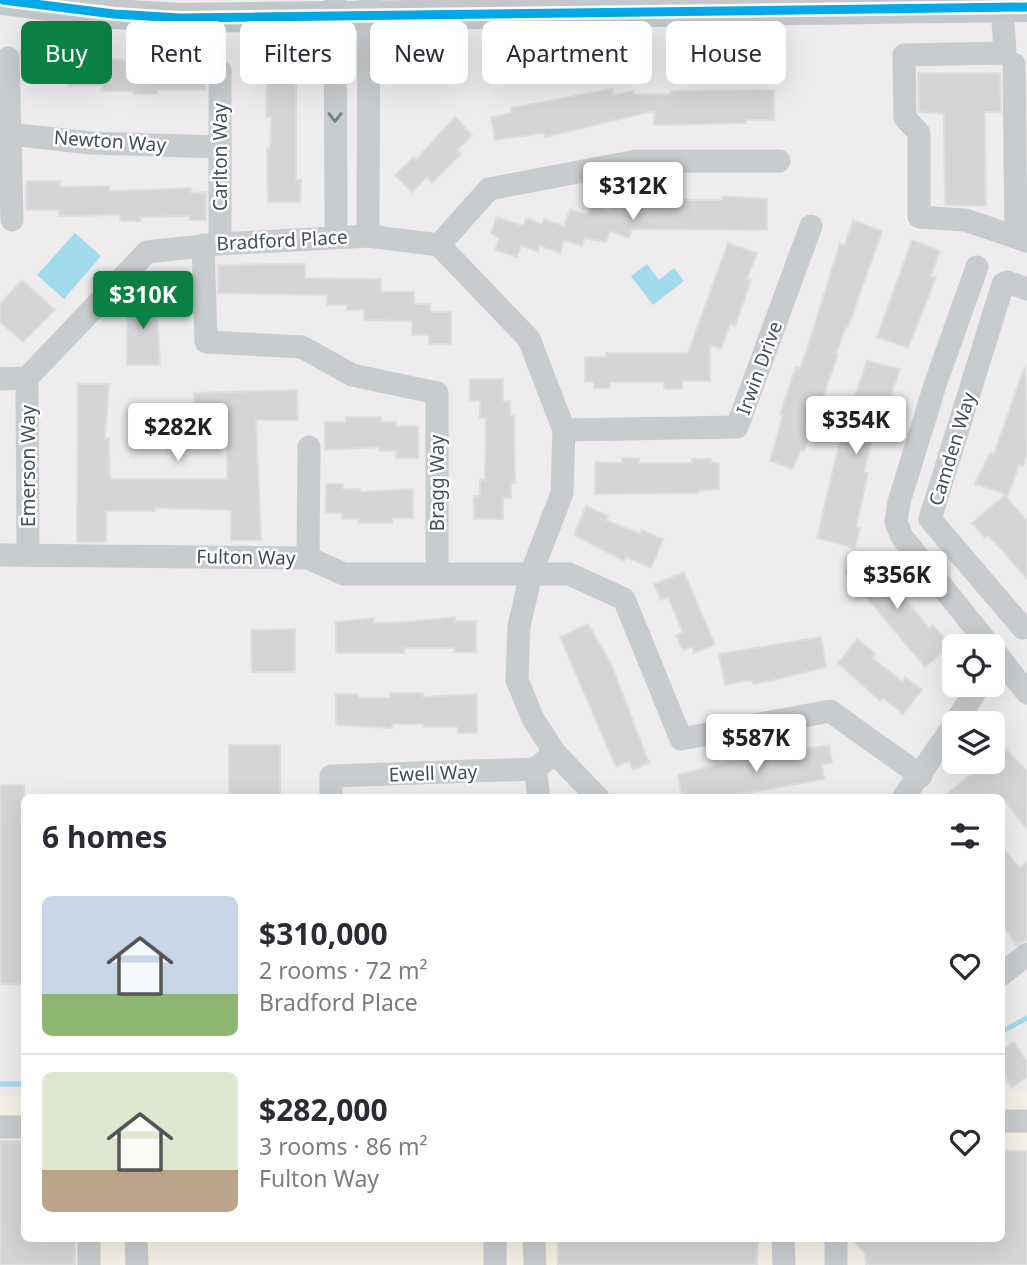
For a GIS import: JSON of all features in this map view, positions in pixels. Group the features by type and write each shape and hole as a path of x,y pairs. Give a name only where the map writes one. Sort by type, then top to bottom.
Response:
{"main road":[{"path":"3,0 114,14 180,18 335,8 1010,5"}],"street":[{"path":"1010,5 1015,60 1022,239 965,220 919,217 919,133 905,118 904,55 1015,60"},
{"path":"335,8 336,237"},
{"path":"368,236 369,8"},
{"path":"8,58 5,133 12,220"},
{"name":"Carlton Way","path":"220,84 220,147 206,342 302,347 352,375 437,393"},
{"name":"Newton Way","path":"5,133 91,143 220,147"},
{"path":"594,794 555,753 533,719 517,680 519,626 531,574 562,493 564,430 529,340 439,245 489,188 636,161 779,162"},
{"name":"Irwin Drive","path":"564,430 737,427 811,226"},
{"name":"Bradford Place","path":"27,378 147,251 212,244 368,236 439,245"},
{"path":"977,267 935,385 899,502 896,522 902,537 978,634"},
{"name":"Camden Way","path":"1025,627 930,519 1005,283 1027,289"},
{"path":"0,379 27,378"},
{"name":"Emerson Way","path":"27,378 28,554"},
{"name":"Bragg Way","path":"436,573 437,393"},
{"path":"308,558 309,447"},
{"name":"Fulton Way","path":"0,555 308,558 344,574 569,574 624,599 681,739 830,711 921,776"},
{"path":"1005,643 1025,627"},
{"path":"1005,667 1027,692"},
{"path":"906,794 942,743"},
{"path":"538,794 535,769 555,753"},
{"name":"Ewell Way","path":"331,787 535,769"},
{"path":"1005,972 1027,954"},
{"path":"1005,1121 1027,1121"},
{"path":"0,1127 21,1127"},
{"path":"89,1242 89,1265"},
{"path":"136,1242 137,1265"},
{"path":"495,1242 495,1265"},
{"path":"534,1242 535,1265"},
{"path":"783,1242 784,1265"},
{"path":"836,1242 836,1265"}],"shaded area":[{"path":"1005,1091 1027,1091 1027,1265 0,1265 0,1096 21,1096 21,1242 1005,1242"}],"water":[{"path":"75,233 101,256 64,299 37,275"},
{"path":"647,264 659,280 674,268 684,281 653,305 631,276"}],"building":[{"path":"112,60 126,62 126,84 206,84 206,90 157,90 157,94 134,94 134,91 101,91 101,86 69,86 112,84"},
{"path":"918,73 1000,73 1001,112 985,112 986,206 945,205 944,114 919,112"},
{"path":"267,84 296,84 296,180 301,180 300,202 268,202 267,148 270,148 271,117 266,117"},
{"path":"612,89 613,95 633,91 633,94 671,94 671,91 774,90 774,120 654,125 654,111 545,137 544,133 495,140 491,117 512,113 511,108"},
{"path":"455,117 472,135 457,150 461,154 432,183 427,177 412,192 395,175 414,157 416,160"},
{"path":"26,181 60,181 60,187 109,186 109,191 191,188 191,193 206,192 206,220 189,220 189,216 140,217 140,221 120,221 120,215 59,216 59,210 26,210"},
{"path":"616,196 628,200 651,201 651,196 669,197 669,200 722,200 722,196 767,199 767,230 632,229 629,238 610,231 606,242 585,238 582,246 564,240 560,253 540,246 538,252 521,245 517,257 495,250 499,239 491,233 497,217 523,226 526,218 542,224 544,219 564,226 570,209 587,215 591,204 611,211"},
{"path":"853,220 882,231 836,354 804,451 801,450 792,469 770,461 783,415 780,414 796,367 800,369 840,243 845,245"},
{"path":"912,240 940,251 931,276 936,277 908,348 877,337"},
{"path":"728,243 757,253 735,326 730,324 721,349 710,345 710,381 682,381 682,389 664,389 664,382 610,382 610,388 594,388 594,382 585,382 585,357 606,357 606,353 688,353"},
{"path":"305,264 305,278 381,279 381,292 414,292 414,304 430,304 430,312 451,312 451,344 429,344 429,335 412,335 412,321 364,320 364,310 347,310 347,305 327,305 327,295 218,293 218,265"},
{"path":"22,280 55,310 23,342 0,322 0,304"},
{"path":"127,295 156,295 160,365 127,365"},
{"path":"867,361 900,369 882,420 877,419 864,472 868,473 856,527 860,528 855,548 817,538 841,436"},
{"path":"1025,365 1027,454 1023,466 1019,465 1008,495 975,484 990,453 994,454"},
{"path":"470,379 503,379 503,401 510,401 510,416 514,416 515,483 511,483 511,498 503,498 503,519 474,519 474,496 480,496 480,480 485,480 486,418 480,418 480,401 470,401"},
{"path":"78,384 109,384 105,438 109,438 110,479 227,479 227,423 194,423 194,393 297,390 298,420 256,420 261,540 231,540 231,510 155,508 155,511 106,511 106,542 77,542"},
{"path":"346,417 381,417 381,422 396,422 396,426 418,426 418,458 396,458 396,451 379,451 379,447 325,450 325,422 346,422"},
{"path":"622,458 639,458 639,463 692,463 692,459 711,459 711,462 719,463 719,489 698,493 595,494 595,462 622,463"},
{"path":"326,484 343,484 343,489 360,489 360,492 413,489 413,518 392,518 392,523 359,523 359,519 342,519 342,513 326,513"},
{"path":"1005,495 1027,521 1027,579 999,547 988,536 985,538 972,523"},
{"path":"586,506 608,516 606,520 640,534 642,530 663,539 651,568 626,557 624,561 574,535"},
{"path":"866,554 884,575 887,573 898,585 895,587 929,628 933,625 942,636 942,652 925,667 845,572"},
{"path":"684,572 715,645 694,653 692,647 683,650 676,635 683,632 668,597 661,600 654,584"},
{"path":"455,617 455,621 476,621 476,652 454,652 454,648 404,648 404,653 336,653 336,622 374,618 374,623 406,622"},
{"path":"588,624 611,664 649,763 633,770 629,761 616,767 560,637"},
{"path":"295,629 295,672 252,672 251,630"},
{"path":"821,637 826,667 770,681 753,684 752,680 725,685 719,654"},
{"path":"857,639 876,654 872,658 902,681 905,677 922,690 903,714 883,698 880,701 838,663"},
{"path":"390,693 423,693 423,697 477,694 477,733 458,733 457,727 423,727 423,724 392,724 392,728 336,725 336,694 358,694 358,698 390,698"},
{"path":"229,745 280,745 280,794 229,794"},
{"path":"829,745 832,763 822,765 824,779 743,794 681,794 678,775 734,760"},
{"path":"1005,748 1027,771 1027,829 1005,802 1005,794 947,794 971,774 1005,774"},
{"path":"0,785 24,785 24,794 21,794 21,984 0,984"},
{"path":"1005,851 1020,868 1027,862 1027,940 1016,945 1005,928"},
{"path":"1014,1042 1027,1062 1027,1077 1012,1087 1005,1077 1005,1048"},
{"path":"0,1141 21,1141 21,1242 75,1242 75,1265 0,1265"},
{"path":"1005,1151 1027,1151 1027,1265 866,1265 865,1253 855,1242 1005,1242"},
{"path":"558,1242 758,1242 757,1265 558,1265"}],"waterway":[{"path":"1005,1030 1027,1018"},
{"path":"0,1084 21,1084"}],"transit line":[{"path":"3,0 114,14 180,18 1027,7"}]}
